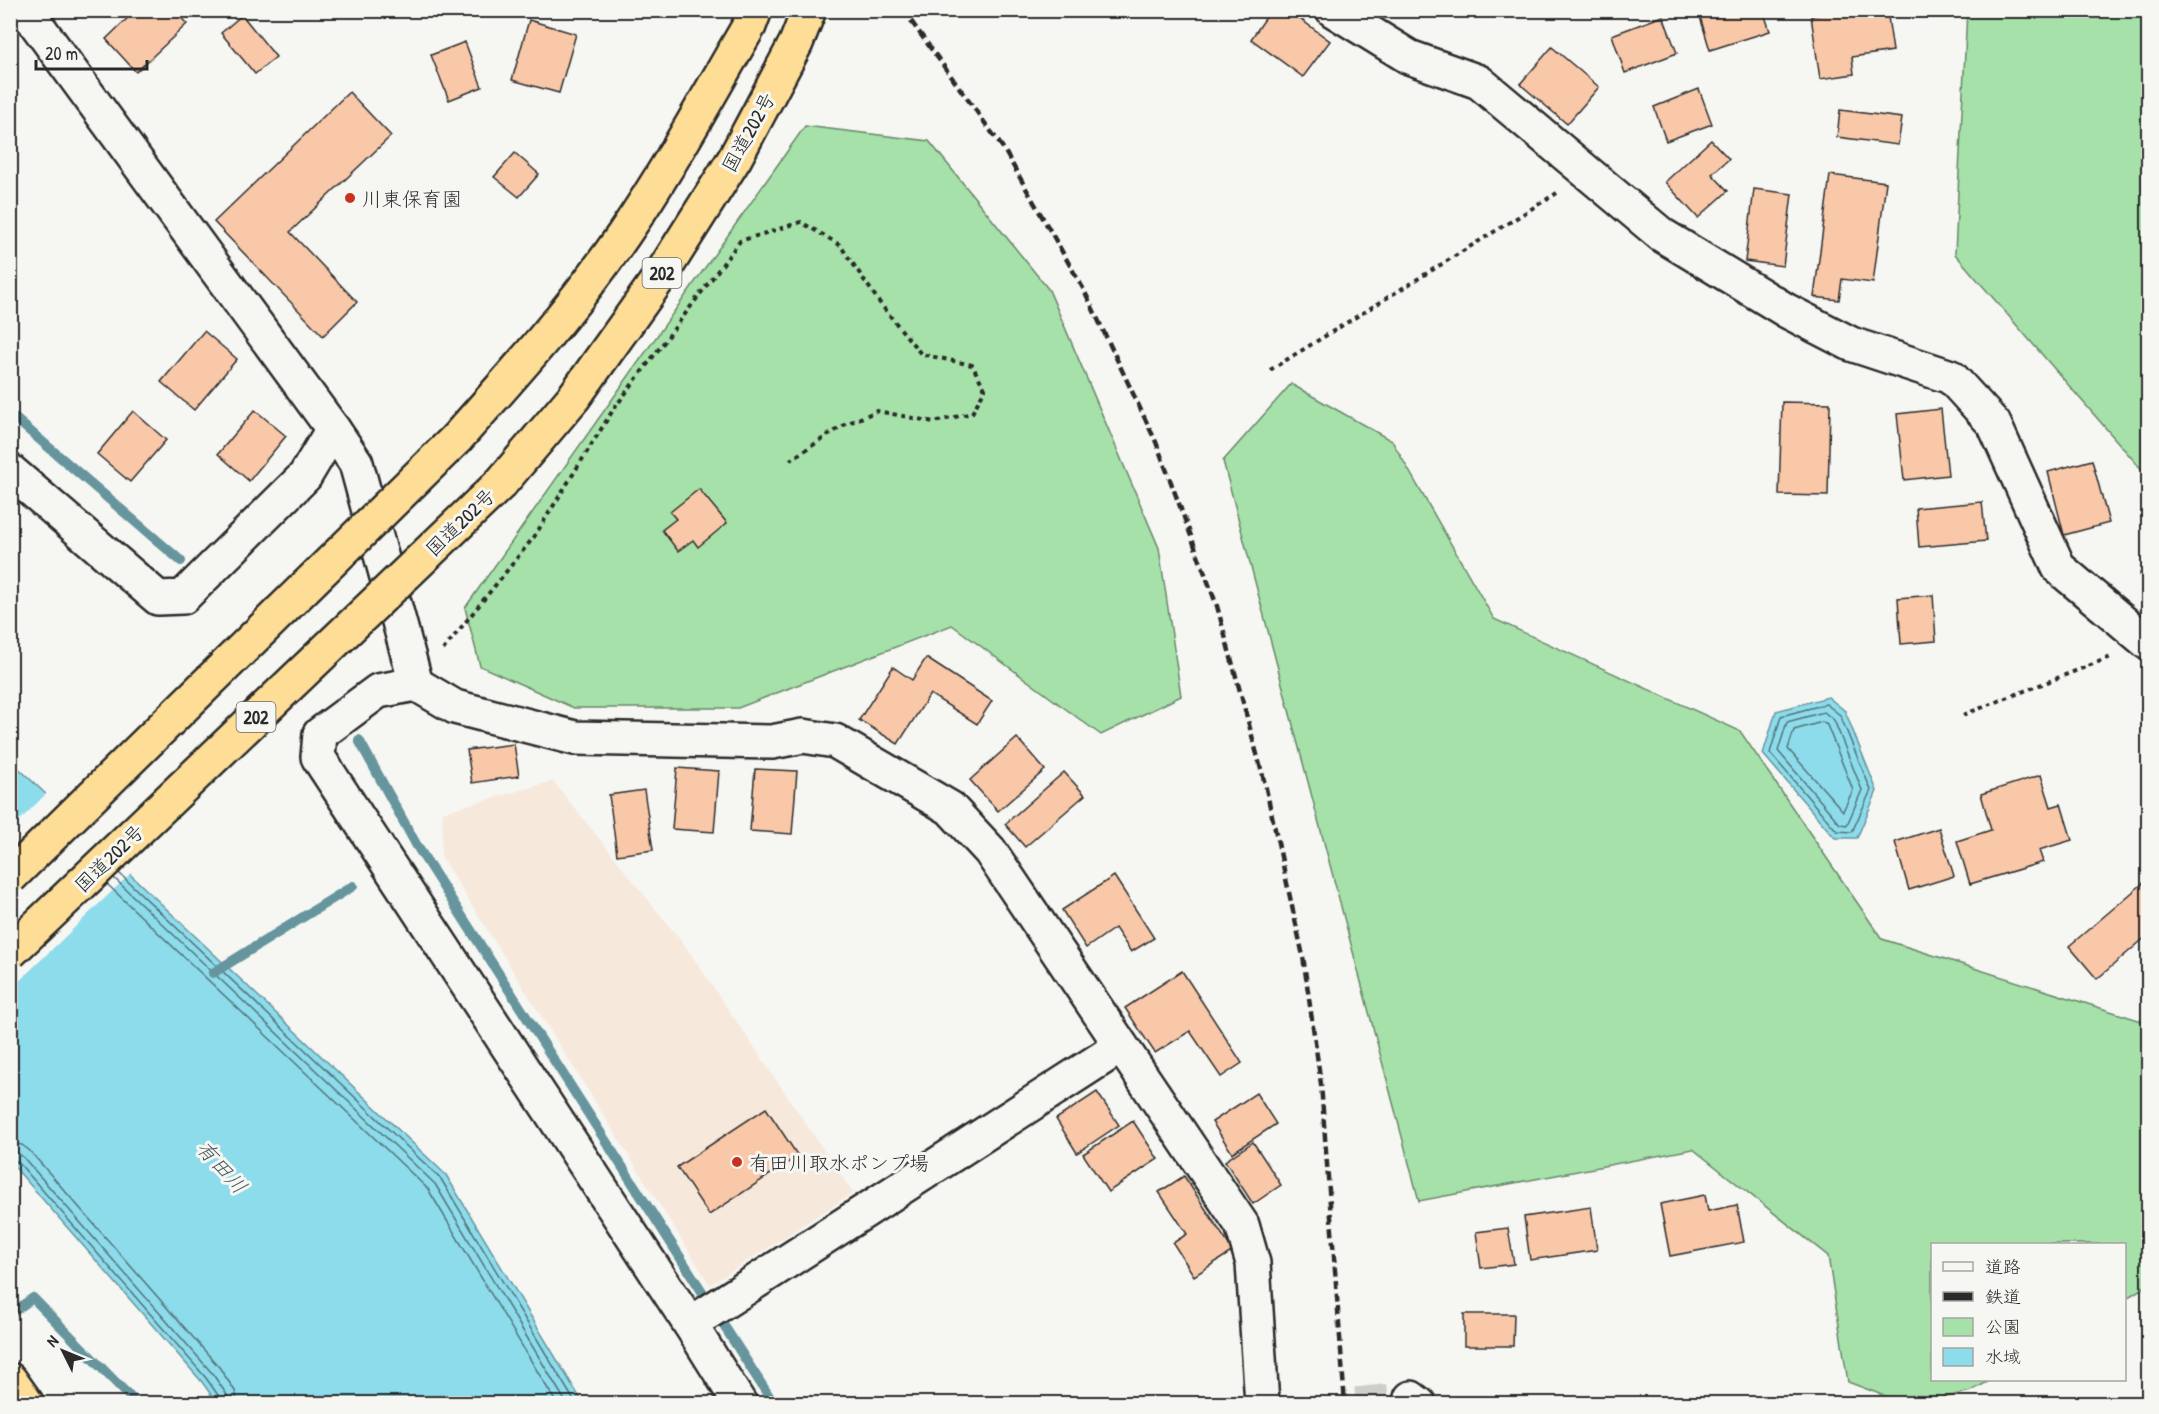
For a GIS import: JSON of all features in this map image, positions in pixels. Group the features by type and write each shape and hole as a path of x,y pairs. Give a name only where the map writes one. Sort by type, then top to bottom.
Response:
{"highway":[{"name":"国道202号","path":"10,952 501,483 582,387 661,275 735,158 796,43 809,10"},
{"name":"202","path":"10,877 456,439 540,345 624,235 671,160 752,18"},
{"path":"10,1380 27,1404"}],"street":[{"path":"26,10 356,463 416,684"},
{"path":"1333,10 1409,57 1479,82 1662,235 1787,311 1851,344 1952,377 1994,424 2059,567 2148,643"},
{"path":"10,471 158,598 183,597 306,476 333,429"},
{"path":"740,1404 690,1324 318,757 320,734 378,691 416,684 455,707 574,738 772,742 803,736 835,741 950,808 990,851 1242,1225 1253,1263 1262,1404"},
{"path":"690,1324 1121,1046"}],"path":[{"path":"1270,370 1588,174"},
{"path":"416,684 534,537 619,402 740,241 801,222 840,245 882,306 921,354 972,365 985,389 972,413 933,422 877,411 843,425 790,460"},
{"path":"582,387 619,402"},
{"path":"1963,715 2116,656"}],"shaded area":[{"path":"553,781 686,947 853,1193 710,1285 441,856 443,812"}],"green space":[{"path":"1967,11 2148,11 2148,477 1955,254"},
{"path":"805,126 929,141 1049,290 1159,548 1181,696 1101,735 952,625 738,708 574,708 480,666 465,608"},
{"path":"1291,384 1392,441 1494,619 1740,731 1882,939 2148,1023 2148,1285 2126,1298 2126,1243 1931,1243 1931,1381 1989,1381 1971,1391 1917,1404 1903,1403 1848,1382 1828,1256 1693,1149 1419,1201 1223,461"}],"water":[{"path":"1828,697 1845,711 1877,791 1857,838 1835,838 1763,754 1776,711"},
{"name":"有田川","path":"10,760 446,1175 583,1403 217,1403 202,1382 11,1163"}],"pier":[{"path":"48,792 132,872 11,989 11,829"}],"building":[{"path":"136,10 174,10 187,24 136,72 106,39"},
{"path":"1271,10 1288,10 1330,41 1303,77 1251,39"},
{"path":"1698,10 1763,10 1770,31 1710,50"},
{"path":"1845,10 1887,10 1893,51 1852,57 1854,74 1820,79 1811,16"},
{"path":"242,15 276,57 255,74 221,33"},
{"path":"1663,16 1677,53 1625,73 1612,35"},
{"path":"529,20 576,34 559,93 512,80"},
{"path":"465,42 482,87 449,100 431,55"},
{"path":"1552,47 1599,87 1567,124 1520,84"},
{"path":"1699,89 1712,124 1666,141 1654,107"},
{"path":"349,92 391,136 290,232 357,302 323,336 214,222"},
{"path":"1840,110 1902,118 1898,145 1837,137"},
{"path":"1711,140 1729,159 1712,174 1728,191 1698,218 1665,182"},
{"path":"515,153 539,174 519,197 494,177"},
{"path":"1830,175 1886,182 1873,283 1842,279 1839,300 1814,297"},
{"path":"1754,189 1792,194 1783,266 1745,261"},
{"path":"204,331 237,359 194,410 161,382"},
{"path":"1782,402 1830,403 1828,496 1779,495"},
{"path":"1941,409 1948,475 1904,480 1897,414"},
{"path":"255,410 286,436 249,481 218,454"},
{"path":"133,411 166,440 130,482 97,454"},
{"path":"2092,460 2109,523 2064,535 2048,472"},
{"path":"699,489 727,523 698,547 693,540 678,551 662,530 676,519 670,512"},
{"path":"1982,502 1986,541 1919,547 1916,508"},
{"path":"2148,572 2148,608 2144,609 2140,573"},
{"path":"1933,595 1936,641 1901,644 1898,598"},
{"path":"926,658 992,701 977,724 930,694 898,744 859,720 893,667 912,680"},
{"path":"1017,738 1045,770 998,811 970,780"},
{"path":"514,744 519,776 472,783 467,750"},
{"path":"677,768 719,771 714,832 672,829"},
{"path":"755,769 797,771 792,834 750,831"},
{"path":"1064,772 1085,795 1025,847 1005,824"},
{"path":"2041,775 2051,807 2061,804 2072,840 2039,850 2043,862 1970,884 1957,841 1991,830 1981,794"},
{"path":"644,790 653,850 617,855 609,795"},
{"path":"1939,828 1954,876 1909,890 1895,842"},
{"path":"1114,876 1154,938 1131,952 1115,928 1086,948 1062,910"},
{"path":"2148,879 2148,935 2097,979 2069,946"},
{"path":"1182,971 1242,1063 1221,1077 1190,1031 1155,1053 1125,1008"},
{"path":"1097,1092 1119,1125 1077,1153 1056,1119"},
{"path":"1256,1093 1276,1124 1232,1153 1212,1122"},
{"name":"有田川取水ポンプ場","path":"766,1108 798,1156 709,1215 677,1167"},
{"path":"1133,1121 1158,1159 1108,1192 1083,1154"},
{"path":"1253,1142 1281,1185 1253,1204 1225,1161"},
{"path":"1184,1176 1233,1251 1194,1276 1173,1243 1187,1234 1159,1192"},
{"path":"1705,1195 1708,1211 1737,1205 1744,1242 1670,1256 1660,1204"},
{"path":"1591,1207 1597,1250 1530,1260 1524,1217"},
{"path":"1508,1228 1514,1264 1481,1268 1476,1232"},
{"path":"1464,1314 1514,1314 1513,1346 1464,1346"}],"waterway":[{"path":"10,414 181,561"},
{"path":"359,740 417,846 774,1404"},
{"path":"213,973 353,886"},
{"path":"10,1314 33,1298 137,1404"}],"tunnel":[{"path":"1356,1404 1411,1398"}],"railway":[{"path":"903,10 1003,148 1084,290 1156,442 1217,606 1265,784 1303,956 1321,1084 1345,1404"}],"place":[{"name":"川東保育園","path":"350,198"},
{"name":"有田川取水ポンプ場","path":"737,1162"}]}
